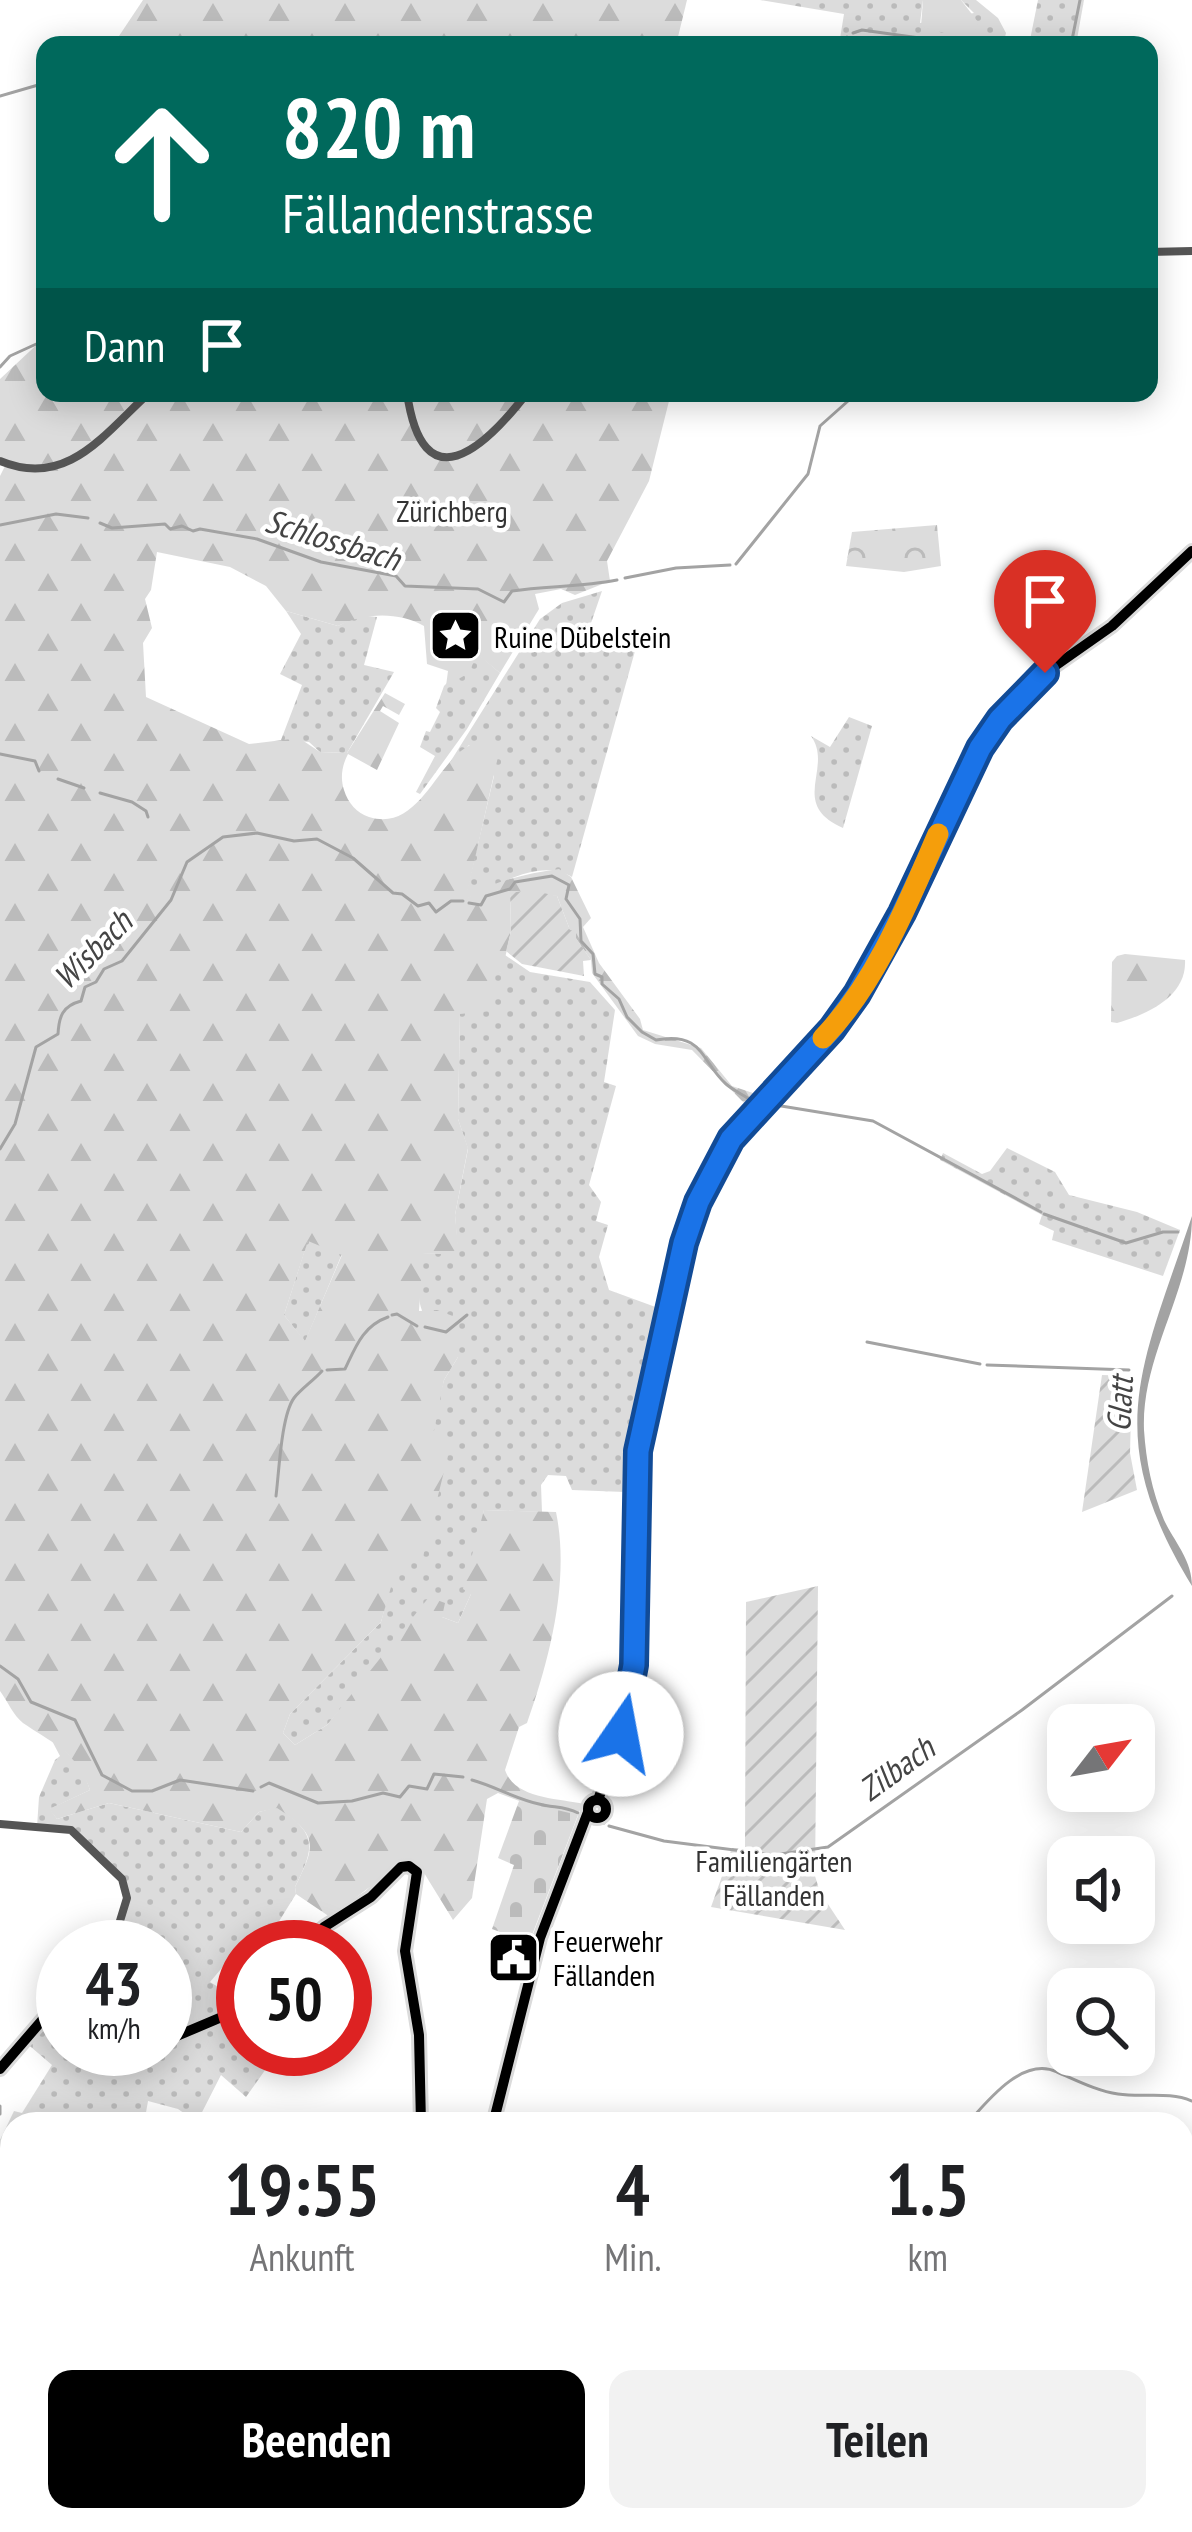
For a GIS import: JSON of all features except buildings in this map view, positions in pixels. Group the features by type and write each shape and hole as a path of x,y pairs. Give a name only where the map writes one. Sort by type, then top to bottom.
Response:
{"main road":[{"path":"496,2112 539,1938 592,1815 606,1811 598,1800 631,1698 638,1451 684,1243 720,1156 758,1105 832,1029 857,994 899,920 964,776 1000,719 1045,673 1112,626 1192,551"},
{"path":"336,1920 371,1897 400,1867 410,1866 417,1872 404,1937 419,2035 421,2112"},
{"path":"0,2069 36,2027"}],"street":[{"path":"1158,252 1192,251"},
{"path":"0,460 36,470 66,464 138,402"},
{"path":"408,402 419,441 437,454 453,457 476,449 519,402"},
{"path":"0,1824 68,1828 122,1879 127,1903 121,1920"}],"green space":[{"path":"143,0 687,0 678,36 119,36"},
{"path":"760,0 923,0 920,23 974,13 961,0 976,0 998,18 1006,33 840,36 844,14"},
{"path":"923,0 961,0 978,22 972,36 921,27"},
{"path":"1038,0 1084,0 1078,36 1031,36"},
{"name":"Zürichberg","path":"36,345 36,402 669,402 649,481 607,561 610,581 575,595 561,589 535,594 539,609 500,673 477,654 469,673 446,686 448,671 427,664 424,626 381,616 338,626 286,611 266,586 230,567 157,552 145,599 152,628 143,643 146,697 249,744 299,738 320,752 347,753 385,693 405,704 399,715 383,706 380,711 399,723 377,770 348,754 344,763 346,795 369,817 387,819 402,814 473,744 500,748 466,898 533,873 559,869 571,877 591,918 583,927 599,963 643,1030 701,1048 732,1086 756,1094 745,1104 692,1050 638,1036 592,973 591,960 570,930 557,896 510,893 511,931 502,972 490,976 490,1011 460,1014 458,1119 468,1148 455,1215 459,1255 423,1253 419,1311 437,1310 458,1318 458,1357 444,1380 433,1436 451,1443 422,1561 399,1559 381,1622 290,1714 283,1733 295,1745 327,1725 429,1597 445,1603 442,1617 458,1623 471,1594 463,1589 484,1510 556,1512 561,1565 550,1646 527,1723 519,1727 505,1770 527,1792 584,1804 573,1821 498,1793 487,1799 472,1898 453,1920 421,1868 407,1859 330,1917 296,1894 310,1843 301,1826 277,1808 259,1812 241,1832 109,1803 57,1819 49,1809 90,1790 78,1766 19,1720 0,1691 0,476 6,464 0,461 0,379","holes":["308,1241 342,1255 305,1341 284,1315"]},
{"path":"937,525 941,566 904,572 846,566 852,532"},
{"path":"602,591 590,626 635,651 572,877 532,872 465,899 494,776 469,745 442,775 540,619 562,603"},
{"path":"286,611 338,626 359,615 377,617 364,665 394,672 347,753 320,752 309,742 281,740 302,685 280,674 301,634"},
{"path":"477,653 500,673 420,794 416,792 435,756 420,747 440,712 436,708 444,686"},
{"path":"849,717 872,726 843,828 818,808 817,748 811,736 830,747"},
{"path":"530,890 557,896 570,930 576,931 591,960 583,961 584,976 522,964 506,951 511,931 510,893"},
{"path":"1125,954 1185,960 1184,973 1163,1002 1117,1023 1111,1022 1112,962"},
{"path":"505,955 530,972 590,982 615,1010 604,1082 616,1086 589,1185 601,1202 596,1221 608,1225 599,1257 609,1290 661,1309 626,1462 625,1492 572,1490 566,1476 548,1475 541,1485 542,1512 484,1510 471,1594 458,1623 442,1617 363,1683 327,1725 295,1745 283,1733 290,1714 381,1622 444,1380 458,1357 422,1311 422,1253 458,1254 455,1215 468,1149 458,1119 460,1013 490,975 501,972"},
{"path":"1007,1148 1055,1172 1069,1195 1137,1212 1180,1230 1163,1276 1052,1240 1054,1231 1039,1224 1042,1215 940,1160 943,1153 982,1174 990,1171"},
{"path":"308,1240 342,1254 305,1342 284,1315"},
{"path":"1102,1375 1132,1376 1130,1453 1137,1490 1082,1512"},
{"name":"Familiengärten Fällanden","path":"818,1586 815,1876 845,1930 711,1907 732,1848 745,1848 746,1602"},
{"path":"50,1737 82,1767 90,1790 50,1809 57,1819 109,1803 241,1832 259,1812 277,1807 306,1834 309,1851 296,1894 280,1920 216,1920 216,1975 210,1982 216,1986 216,2076 220,2076 202,2112 182,2112 148,2101 146,2112 23,2112 45,2076 192,2076 192,1920 118,1920 127,1889 71,1830 37,1827 39,1797 60,1756"},
{"path":"519,1801 578,1815 529,1943 492,1929 514,1865 498,1858"},
{"path":"36,2028 36,2051 24,2041"},
{"path":"222,2076 261,2076 246,2097"}],"shaded area":[{"name":"Glatt","path":"1192,1216 1184,1270 1150,1375 1144,1430 1156,1498 1186,1560 1192,1586 1163,1533 1146,1486 1138,1443 1138,1402 1145,1360"}],"waterway":[{"path":"1073,36 1080,0"},
{"path":"853,33 905,36"},
{"path":"0,96 36,86"},
{"path":"0,367 10,356 36,344"},
{"path":"736,564 808,474 820,426 847,402"},
{"name":"Schlossbach","path":"0,525 56,514 88,518"},
{"name":"Schlossbach","path":"100,523 112,528 165,524 170,529 182,526 257,539 321,562 396,576 405,586 478,589 504,602 512,591 617,580"},
{"path":"625,578 676,568 730,565"},
{"path":"0,754 35,761 39,771"},
{"path":"58,779 84,788"},
{"path":"100,793 132,802 148,817"},
{"name":"Wisbach","path":"0,1149 15,1124 36,1047 58,1034 63,1013 81,1001 85,987 96,982 104,969 122,961 171,900 187,862 223,837 257,833 294,841 317,839 353,858 393,893 418,906 429,903 436,912 451,901 463,901"},
{"name":"Wisbach","path":"469,903 481,905 486,896 510,889 515,882 552,876 569,885 566,899 580,919 581,941 593,954 595,974 619,999 627,1017 656,1040 672,1038 693,1044 726,1084 752,1101"},
{"name":"Wisbach","path":"769,1104 873,1121 1041,1212"},
{"name":"Wisbach","path":"1044,1214 1126,1243 1178,1232"},
{"path":"392,1315 417,1326"},
{"path":"425,1327 446,1332 467,1315"},
{"path":"327,1370 345,1369 366,1331 388,1317"},
{"path":"867,1342 980,1364"},
{"path":"987,1365 1129,1370"},
{"path":"276,1496 290,1406 322,1371"},
{"name":"Zilbach","path":"609,1826 664,1841 774,1855 828,1847 1022,1710 1172,1596"},
{"name":"Zilbach","path":"0,1666 18,1679 31,1702 75,1720 102,1775 132,1791 152,1791 180,1780 253,1791"},
{"name":"Zilbach","path":"261,1787 269,1783 318,1803 383,1793 400,1797 409,1786 427,1789 434,1774 463,1777"},
{"name":"Zilbach","path":"472,1780 530,1802 578,1813"},
{"path":"978,2112 1019,2075 1044,2069 1110,2093 1192,2101"},
{"path":"0,2106 0,2114"}],"slow traffic":[{"path":"823,1038 857,994 892,934 938,834"}],"place":[{"name":"Ruine Dübelstein","path":"455,636"},
{"name":"Feuerwehr Fällanden","path":"514,1957"}],"route":[{"path":"621,1734 634,1665 638,1451 684,1243 698,1202 731,1139 832,1029 857,994 892,934 980,748 1000,719 1045,673"}]}
